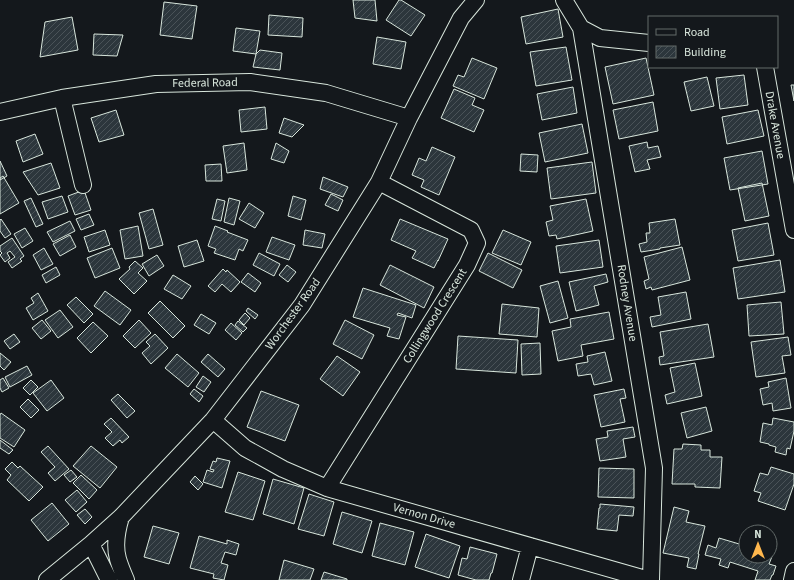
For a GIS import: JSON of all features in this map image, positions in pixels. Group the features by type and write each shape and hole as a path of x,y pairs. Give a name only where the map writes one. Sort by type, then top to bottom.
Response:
{"street":[{"name":"Worchester Road","path":"47,580 121,517 213,420 302,305 379,182 409,118 461,18 476,0"},
{"path":"564,0 582,28 600,38 648,43"},
{"name":"Rodney Avenue","path":"582,28 654,468 650,580"},
{"name":"Drake Avenue","path":"765,68 794,230"},
{"name":"Federal Road","path":"0,112 62,98 156,84 250,82 326,93 409,118"},
{"path":"62,98 83,185"},
{"name":"Collingwood Crescent","path":"327,488 467,265 477,243 471,230 379,182"},
{"name":"Vernon Drive","path":"213,420 245,448 283,469 327,488 650,580"},
{"path":"121,517 117,530 117,557 126,580"},
{"path":"91,544 109,580"},
{"path":"521,580 530,546"},
{"path":"792,580 794,571"}],"building":[{"path":"353,0 375,0 377,21 355,18"},
{"path":"399,0 425,15 411,36 386,20"},
{"path":"164,2 197,6 192,39 160,35"},
{"path":"558,9 563,37 526,44 521,17"},
{"path":"269,15 303,18 302,37 268,35"},
{"path":"72,17 78,50 40,57 45,22"},
{"path":"236,28 260,31 256,54 233,51"},
{"path":"94,34 123,35 117,56 93,55"},
{"path":"377,37 406,42 401,69 373,64"},
{"path":"566,47 572,80 536,86 530,52"},
{"path":"260,50 282,53 280,70 253,67 256,54"},
{"path":"472,58 497,68 484,99 453,86 458,75 464,77"},
{"path":"646,58 654,95 613,104 605,67"},
{"path":"744,75 748,105 720,109 716,78"},
{"path":"707,77 714,106 691,111 684,82"},
{"path":"791,85 794,85 794,101"},
{"path":"573,87 577,113 542,120 537,94"},
{"path":"454,89 475,98 472,105 484,110 474,132 441,118"},
{"path":"653,102 658,131 619,139 613,110"},
{"path":"265,107 267,129 241,132 239,110"},
{"path":"116,110 124,135 99,142 91,118"},
{"path":"758,110 764,136 727,144 722,117"},
{"path":"284,118 304,125 292,137 279,133"},
{"path":"582,124 588,153 545,162 539,133"},
{"path":"35,134 43,154 23,162 16,141"},
{"path":"647,142 648,148 658,146 661,157 647,160 650,169 635,172 629,146"},
{"path":"244,143 247,170 227,173 223,146"},
{"path":"276,143 289,151 284,163 271,159"},
{"path":"432,147 455,157 439,195 421,187 424,180 412,175 419,158 426,161"},
{"path":"762,151 768,184 730,190 724,158"},
{"path":"521,154 538,155 537,172 520,171"},
{"path":"0,161 7,176 0,180"},
{"path":"592,162 596,193 551,199 547,168"},
{"path":"51,163 60,188 38,195 23,172"},
{"path":"221,164 222,181 206,181 205,165"},
{"path":"3,176 19,203 0,214 0,178"},
{"path":"323,177 348,187 343,197 320,189"},
{"path":"762,183 769,216 745,221 738,188"},
{"path":"84,190 91,210 75,215 68,196"},
{"path":"331,194 343,200 338,211 325,205"},
{"path":"62,196 68,212 48,219 42,202"},
{"path":"293,196 306,200 301,220 288,216"},
{"path":"31,198 43,224 36,227 24,201"},
{"path":"229,198 240,201 234,225 224,222"},
{"path":"217,199 225,201 221,221 212,219"},
{"path":"586,199 593,231 557,239 556,235 549,236 546,222 553,220 550,206"},
{"path":"249,203 264,213 255,228 239,219"},
{"path":"153,209 163,245 149,249 139,213"},
{"path":"89,214 94,225 81,230 76,219"},
{"path":"1,219 11,234 5,238 0,231"},
{"path":"400,219 448,239 434,268 412,258 416,251 391,240"},
{"path":"675,219 680,245 641,252 639,244 647,242 646,233 650,233 649,223"},
{"path":"70,221 75,231 53,242 47,232"},
{"path":"768,223 774,255 738,261 732,230"},
{"path":"138,226 143,256 125,259 120,230"},
{"path":"215,226 248,240 243,251 239,249 235,260 214,253 216,249 208,246"},
{"path":"25,228 33,241 22,248 14,234"},
{"path":"105,230 110,245 89,252 84,237"},
{"path":"305,230 325,234 322,248 303,245"},
{"path":"503,230 531,242 521,265 492,253"},
{"path":"70,235 76,247 60,256 53,244"},
{"path":"272,237 295,245 289,260 266,252"},
{"path":"12,238 24,256 20,259 22,261 12,268 8,262 15,257 10,251 7,253 10,258 5,262 0,255 2,253 0,251 0,246"},
{"path":"197,240 204,261 184,267 178,246"},
{"path":"599,240 603,267 560,273 556,246"},
{"path":"682,247 690,280 652,290 651,287 646,289 644,281 649,279 644,257"},
{"path":"44,248 53,264 41,270 33,255"},
{"path":"112,248 120,268 95,278 87,258"},
{"path":"259,253 280,264 274,276 253,265"},
{"path":"488,253 522,270 513,288 479,271"},
{"path":"157,255 164,266 149,276 142,264"},
{"path":"780,260 785,292 738,299 733,268"},
{"path":"135,261 143,268 138,273 147,281 134,294 119,279 130,269 129,267"},
{"path":"287,265 296,272 288,282 279,275"},
{"path":"390,265 434,287 424,308 380,285"},
{"path":"56,267 60,275 46,283 42,275"},
{"path":"223,269 226,272 227,270 240,282 231,292 222,284 215,292 208,286"},
{"path":"248,273 261,283 255,292 241,282"},
{"path":"606,274 608,282 594,286 599,305 576,311 569,282"},
{"path":"173,275 191,286 182,299 164,289"},
{"path":"558,281 568,318 550,323 540,286"},
{"path":"363,288 416,305 412,318 398,313 397,315 406,317 399,339 387,336 390,328 353,317"},
{"path":"105,291 131,310 120,325 94,306"},
{"path":"686,292 691,319 652,327 650,317 661,315 658,297"},
{"path":"38,293 48,311 33,320 26,308 34,303 31,298"},
{"path":"76,297 93,314 84,323 67,305"},
{"path":"160,301 185,326 173,338 148,313"},
{"path":"781,302 784,334 749,336 747,305"},
{"path":"502,304 539,308 537,337 499,334"},
{"path":"248,308 258,315 255,319 246,311"},
{"path":"60,310 73,327 58,338 45,320"},
{"path":"609,312 614,339 581,345 583,356 558,361 552,331 571,327 570,319"},
{"path":"245,313 250,318 244,325 239,320"},
{"path":"201,314 216,323 209,334 194,325"},
{"path":"42,320 51,331 41,339 32,328"},
{"path":"139,320 151,333 135,348 123,336"},
{"path":"345,320 374,335 362,359 333,344"},
{"path":"238,321 247,328 243,332 235,325"},
{"path":"93,322 108,336 91,353 77,338"},
{"path":"231,323 242,333 236,340 225,330"},
{"path":"708,324 714,357 660,365 659,357 664,356 660,332"},
{"path":"14,334 20,342 10,349 4,341"},
{"path":"155,334 168,348 151,364 142,353 150,346 146,342"},
{"path":"458,336 518,340 516,373 456,369"},
{"path":"788,337 791,355 782,356 785,373 756,377 751,342"},
{"path":"540,343 541,374 522,375 521,344"},
{"path":"605,352 612,381 594,385 591,374 578,376 576,364 588,362 587,356"},
{"path":"0,353 11,362 4,370 0,366"},
{"path":"177,354 199,373 188,387 165,368"},
{"path":"208,354 225,369 218,377 201,362"},
{"path":"337,356 360,372 343,396 320,379"},
{"path":"695,363 702,396 667,404 665,395 675,392 670,368"},
{"path":"27,366 32,375 10,387 5,377"},
{"path":"203,376 211,382 204,392 196,387"},
{"path":"3,378 9,388 2,392 0,388 0,380"},
{"path":"786,378 791,408 773,411 772,403 763,405 760,389 769,387 768,382"},
{"path":"31,380 38,387 30,395 23,388"},
{"path":"51,380 64,398 47,411 33,393"},
{"path":"194,389 203,396 199,402 190,394"},
{"path":"624,389 626,398 620,399 625,422 601,427 594,395"},
{"path":"261,391 299,405 285,441 247,427"},
{"path":"118,394 135,411 127,418 111,400"},
{"path":"28,399 39,410 31,418 20,407"},
{"path":"706,407 712,431 687,438 681,413"},
{"path":"1,413 25,430 14,447 0,438"},
{"path":"111,418 129,437 122,443 120,440 113,446 105,438 112,432 104,424"},
{"path":"773,418 794,422 794,431 790,449 787,448 786,455 775,452 776,447 760,442 763,423 772,425"},
{"path":"633,427 635,437 623,439 626,457 600,461 596,439 608,437 607,431"},
{"path":"0,440 13,450 9,454 0,448"},
{"path":"683,444 701,445 701,450 710,450 710,457 722,457 720,488 695,487 695,484 672,484 674,449 682,449"},
{"path":"48,446 69,469 55,481 48,473 55,467 41,452"},
{"path":"91,446 117,467 100,488 73,466"},
{"path":"217,458 230,461 222,488 203,482 207,470 213,472 214,470 210,469 213,461 216,462"},
{"path":"12,462 18,468 20,466 43,487 29,501 7,480 11,475 5,469"},
{"path":"771,467 794,474 794,484 785,510 758,501 761,493 754,491 760,473 768,475"},
{"path":"599,468 634,469 634,498 598,497"},
{"path":"71,470 77,477 70,482 64,475"},
{"path":"238,472 265,481 253,520 225,512"},
{"path":"81,475 97,490 89,499 73,483"},
{"path":"195,476 203,484 198,490 190,482"},
{"path":"273,479 304,488 294,524 263,514"},
{"path":"77,490 87,502 76,512 65,500"},
{"path":"309,494 334,502 324,536 298,529"},
{"path":"52,503 69,524 48,541 31,520"},
{"path":"600,504 634,507 633,516 619,515 617,531 597,529"},
{"path":"674,507 689,511 686,522 705,526 696,569 687,567 689,558 663,553"},
{"path":"85,509 92,517 85,524 77,515"},
{"path":"342,512 372,521 362,553 333,544"},
{"path":"380,523 414,532 405,565 372,556"},
{"path":"153,526 179,533 169,564 144,557"},
{"path":"426,534 460,546 449,578 415,567"},
{"path":"199,536 227,544 227,540 239,544 236,555 225,552 221,563 228,565 224,580 213,578 214,574 190,568"},
{"path":"719,538 738,544 738,564 769,564 776,566 773,575 770,580 755,580 758,571 730,562 728,568 719,565 721,559 705,555 708,545 716,548"},
{"path":"470,547 497,554 489,580 476,580 458,575 462,558 467,559"},
{"path":"284,560 314,569 310,580 279,580"},
{"path":"324,572 347,579 347,580 321,580"}]}
